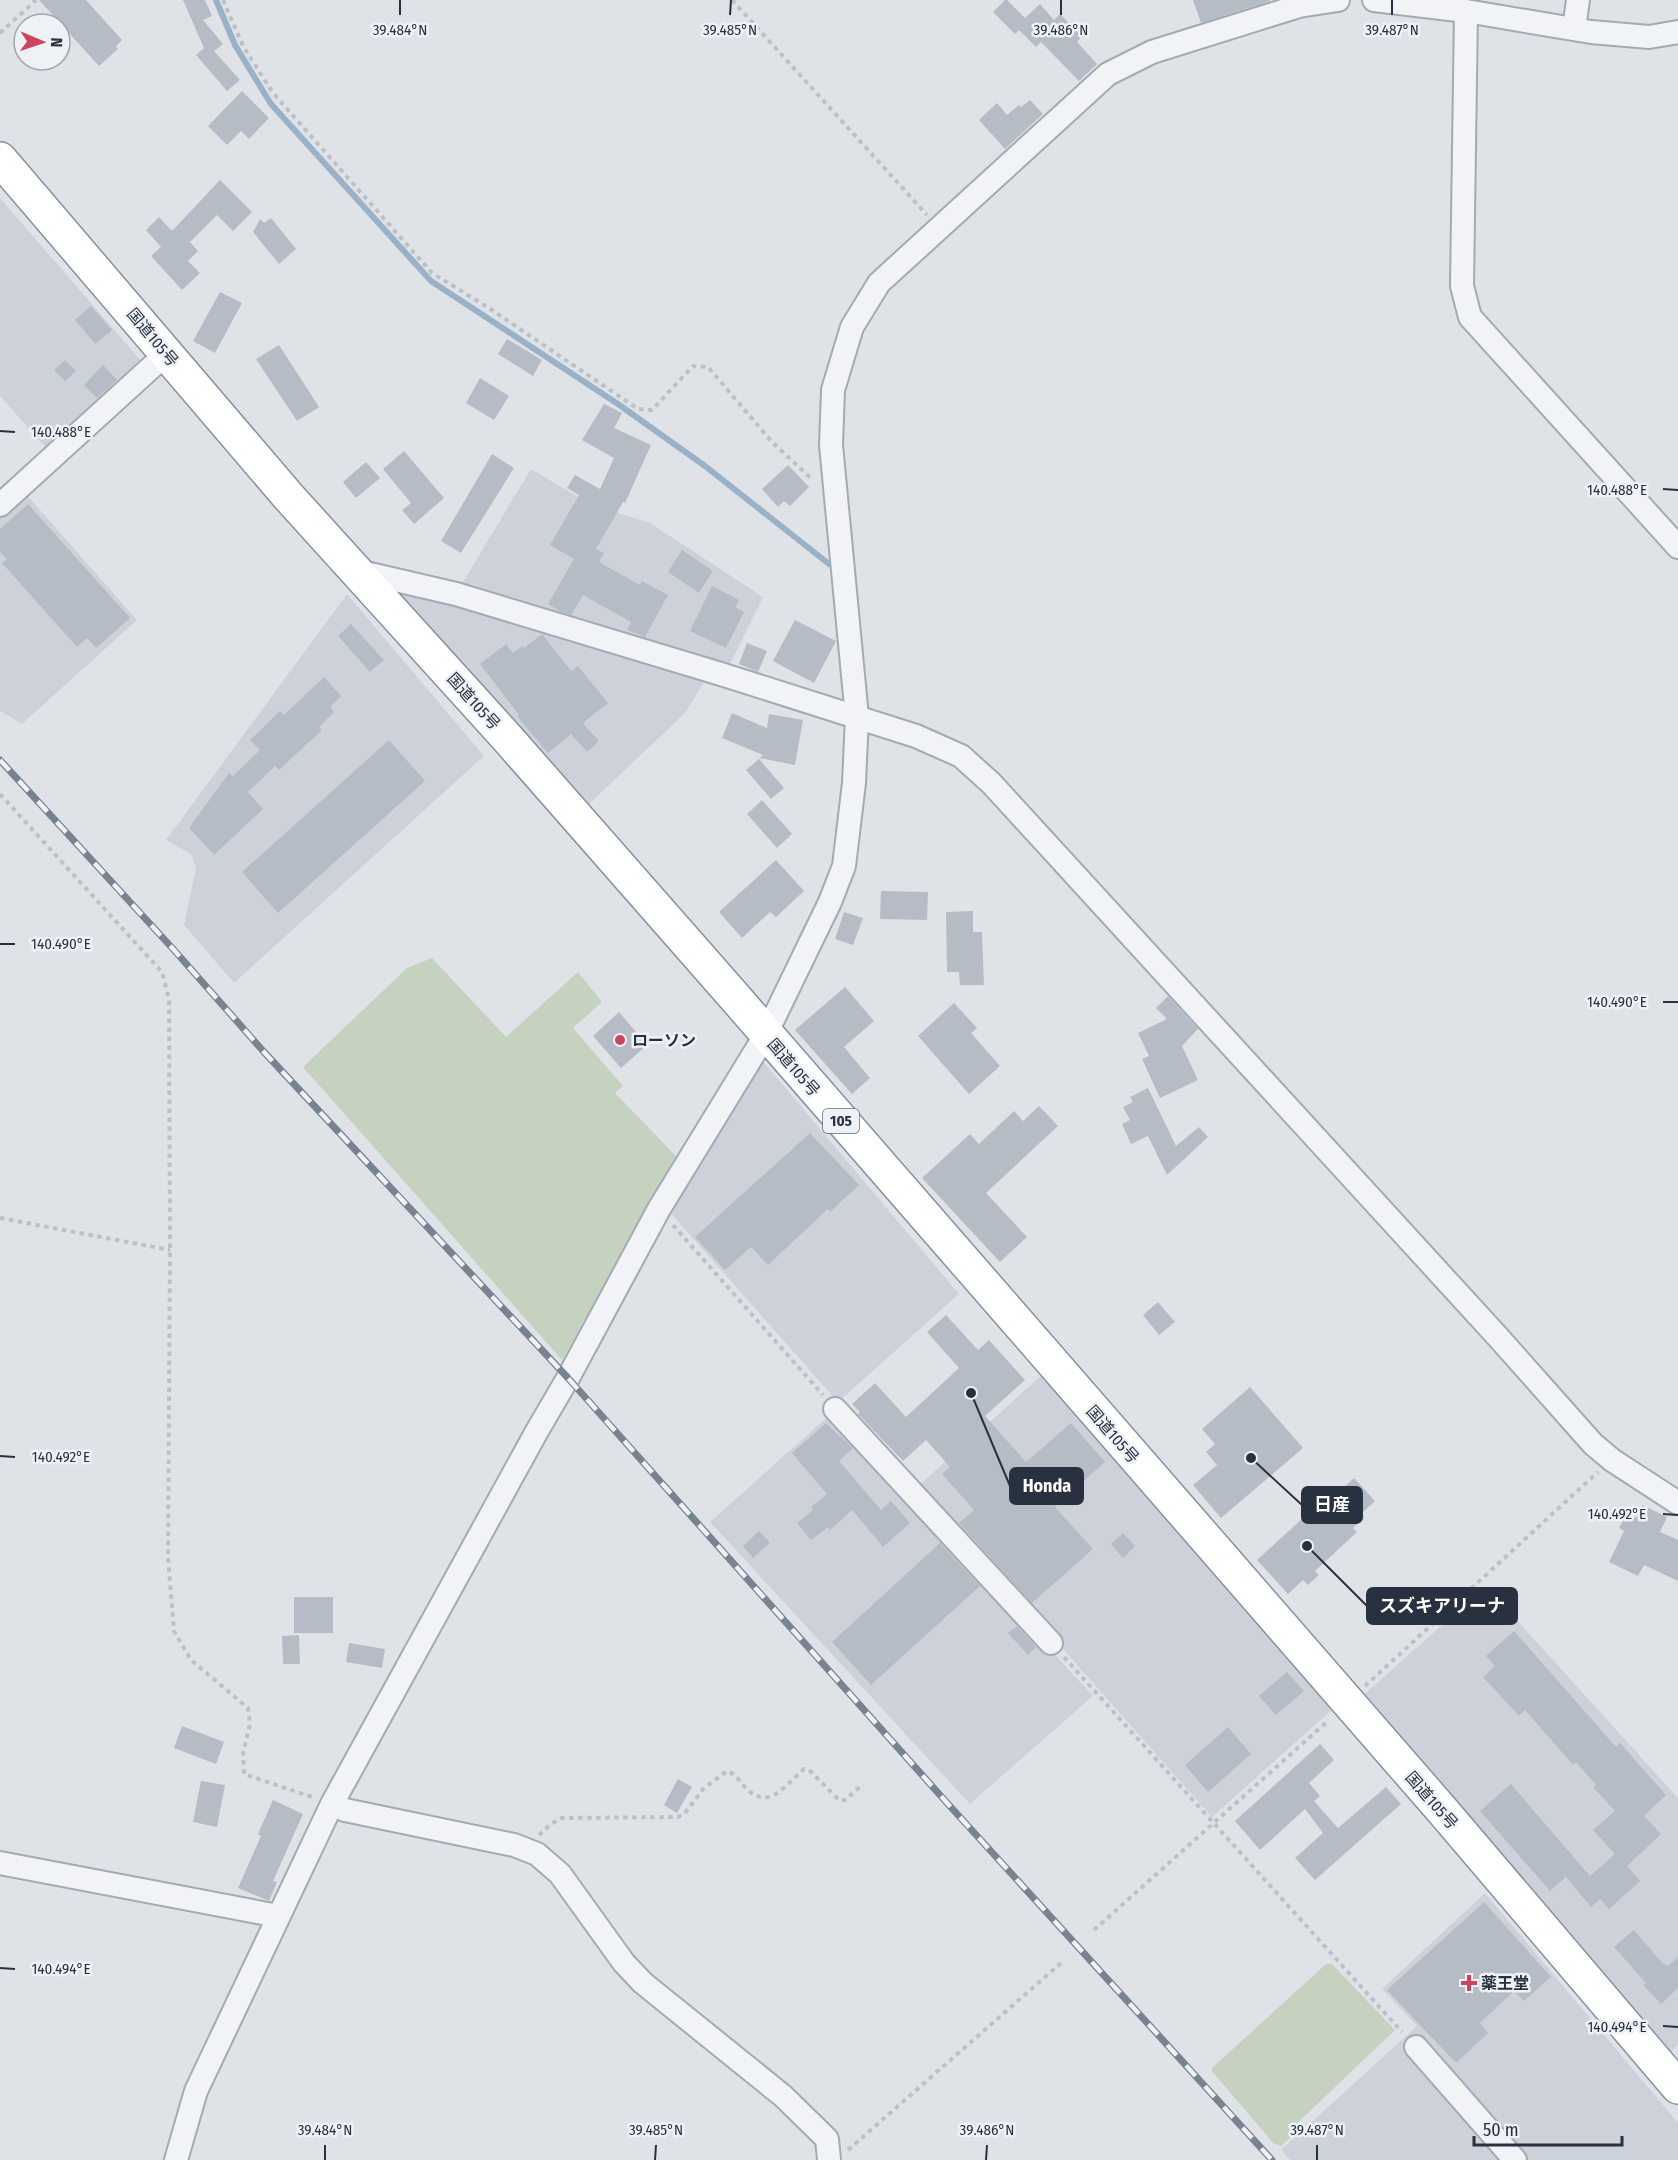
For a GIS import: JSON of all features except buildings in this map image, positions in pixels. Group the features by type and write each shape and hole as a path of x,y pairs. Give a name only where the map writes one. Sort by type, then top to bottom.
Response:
{"highway":[{"name":"国道105号","path":"0,159 288,496 509,740 766,1034 1442,1810 1678,2087"}],"street":[{"path":"176,2160 196,2091 332,1804 568,1378 658,1209 766,1034 830,902 844,866 854,783 856,717 831,445 833,390 852,327 879,283 1108,74 1152,52 1299,6 1338,0"},
{"path":"1374,0 1457,7 1574,29 1649,37 1677,35"},
{"path":"1574,29 1578,0"},
{"path":"1457,7 1462,286 1470,316 1678,547"},
{"path":"0,505 167,353"},
{"path":"357,571 456,594 702,668 916,736 961,756 991,783 1498,1337 1593,1444 1612,1460 1678,1503"},
{"path":"835,1409 1051,1643"},
{"path":"332,1804 345,1810 514,1845 537,1854 560,1874 624,1963 643,1983 783,2096 827,2139 837,2156"},
{"path":"0,1863 278,1916"},
{"path":"1416,2047 1515,2160"}],"path":[{"path":"0,33 36,0"},
{"path":"223,0 243,46 273,93 432,273 492,310 638,409 652,410 693,366 708,367 772,442 815,482 834,482"},
{"path":"732,0 939,228"},
{"path":"0,794 162,972 169,999 168,1558 174,1631 191,1660 248,1708 250,1724 243,1754 244,1774 332,1804"},
{"path":"658,1209 835,1409"},
{"path":"0,1218 170,1250"},
{"path":"1094,1930 1347,1703 1612,1460"},
{"path":"1051,1643 1416,2047"},
{"path":"529,1851 540,1834 562,1818 678,1817 685,1813 703,1790 727,1771 732,1773 752,1795 762,1799 771,1798 804,1769 809,1770 839,1800 845,1800 863,1784"},
{"path":"837,2156 1061,1963"}],"shaded area":[{"path":"0,198 142,362 48,450 0,396"},
{"path":"531,469 590,504 650,523 763,597 727,670 460,587"},
{"path":"25,493 137,620 22,724 0,711 0,516"},
{"path":"398,588 707,677 685,713 587,806 399,597"},
{"path":"347,594 484,756 234,983 184,925 196,868 191,854 166,840"},
{"path":"761,1059 959,1294 838,1402 668,1210"},
{"path":"1041,1376 1335,1707 1212,1817 918,1486"},
{"path":"832,1413 1093,1696 970,1804 710,1522"},
{"path":"1486,1586 1678,1798 1678,2045 1668,2054 1359,1699"},
{"path":"1485,1893 1678,2123 1678,2160 1290,2160 1281,2150 1417,2026 1382,1989"}],"green space":[{"path":"432,958 506,1037 578,972 602,1002 573,1028 623,1086 615,1093 676,1156 562,1360 303,1067 407,968"},
{"path":"1326,1964 1332,1964 1395,2030 1289,2131 1290,2138 1281,2146 1273,2143 1212,2071 1212,2068"}],"waterway":[{"path":"216,0 235,45 271,104 431,281 618,404 705,466 829,564"}],"railway":[{"path":"0,760 264,1052 568,1378 948,1804 1272,2160"}],"place":[{"name":"ローソン","path":"620,1040"},
{"name":"Honda","path":"971,1393"},
{"name":"日産","path":"1251,1458"},
{"name":"スズキアリーナ","path":"1307,1546"},
{"name":"薬王堂","path":"1469,1983"}]}
